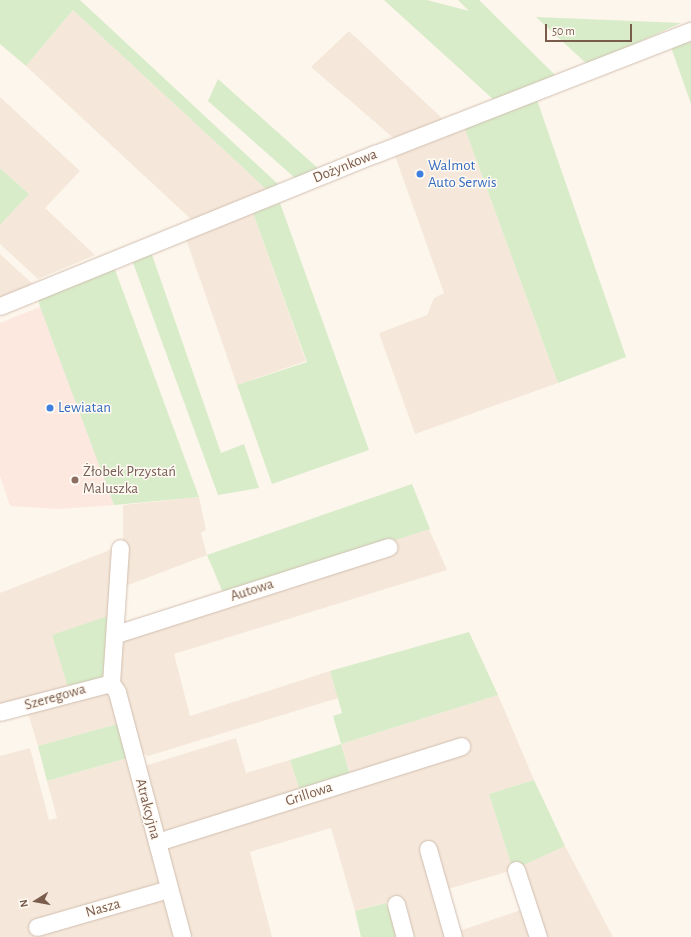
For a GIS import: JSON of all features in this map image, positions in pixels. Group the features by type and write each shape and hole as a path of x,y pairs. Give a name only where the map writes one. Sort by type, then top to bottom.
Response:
{"street":[{"name":"Dożynkowa","path":"0,306 375,154 691,31"},
{"name":"Autowa","path":"116,634 388,547"},
{"path":"111,683 116,634 120,548"},
{"name":"Szeregowa","path":"0,712 111,683"},
{"name":"Atrakcyjna","path":"111,683 118,692 182,937"},
{"name":"Grillowa","path":"157,842 461,746"},
{"path":"428,849 453,937"},
{"path":"516,870 538,937"},
{"name":"Nasza","path":"37,927 169,889"},
{"path":"396,904 405,937"}],"shaded area":[{"path":"73,10 268,191 194,222 26,66"},
{"path":"349,31 444,120 397,141 311,67"},
{"path":"0,97 80,171 45,208 95,255 38,279 0,244 0,225 29,194 0,168"},
{"path":"465,129 558,383 415,434 379,333 427,315 434,298 444,293 395,156"},
{"path":"253,213 306,361 237,385 186,239"},
{"path":"0,254 36,287 0,300"},
{"path":"40,307 114,505 59,509 10,506 0,476 0,323"},
{"path":"199,497 206,530 201,533 207,555 123,587 123,505"},
{"path":"429,529 447,570 174,654 190,716 330,671 338,698 148,756 137,750 117,668 119,628"},
{"path":"115,548 111,615 68,687 0,708 0,593"},
{"path":"108,688 121,723 38,746 27,710"},
{"path":"498,695 534,780 489,794 513,870 445,890 449,937 409,937 399,899 355,911 331,828 250,852 272,937 185,937 161,845 353,784 341,744"},
{"path":"236,738 246,773 290,760 301,794 171,835 159,831 141,767"},
{"path":"30,748 49,820 57,818 47,781 131,757 178,937 0,937 0,756"},
{"path":"565,846 613,937 541,937 518,867"},
{"path":"527,908 536,937 458,937 456,932"}],"green space":[{"path":"0,0 80,0 280,186 268,191 73,10 26,66 0,44"},
{"path":"384,0 427,0 469,11 458,0 479,0 555,75 494,100"},
{"path":"536,17 681,23 588,65"},
{"path":"691,39 691,104 671,47"},
{"path":"218,79 320,170 295,178 208,101"},
{"path":"537,100 626,357 558,383 465,129"},
{"path":"0,168 29,194 0,225"},
{"path":"280,203 369,450 272,484 237,385 307,362 253,213"},
{"path":"151,252 221,453 244,444 259,488 218,495 132,260"},
{"path":"114,267 199,497 114,505 40,307 38,298"},
{"path":"412,484 430,529 224,595 207,555"},
{"path":"111,615 107,678 68,687 52,635"},
{"path":"469,632 498,695 341,744 333,716 342,713 330,671"},
{"path":"121,723 131,757 47,781 38,746"},
{"path":"341,744 351,778 301,794 290,760"},
{"path":"534,780 565,846 513,870 489,794"},
{"path":"386,903 400,937 361,937 355,911"}],"place":[{"name":"Walmot Auto Serwis","path":"420,174"},
{"name":"Lewiatan","path":"50,408"},
{"name":"Żłobek Przystań Maluszka","path":"75,480"}]}
